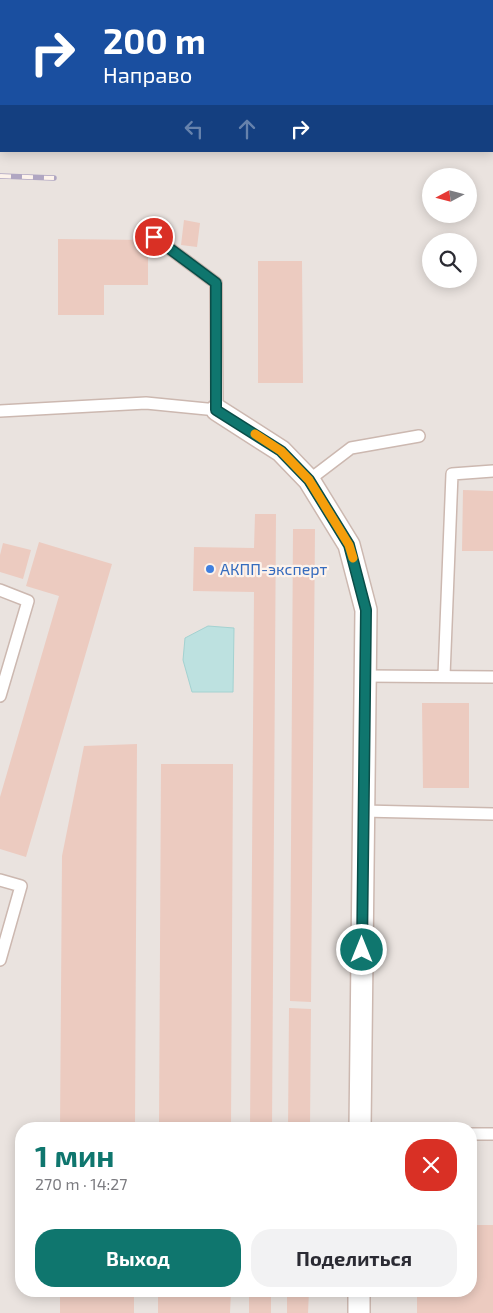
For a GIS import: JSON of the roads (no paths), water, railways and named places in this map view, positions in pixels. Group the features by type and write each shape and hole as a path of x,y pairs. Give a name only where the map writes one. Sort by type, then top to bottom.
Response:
{"street":[{"path":"216,410 281,451 309,480 349,545 366,610 360,1122"},
{"path":"359,1297 359,1313"}],"lane":[{"path":"0,410 146,403 216,410 216,283 154,237"},
{"path":"309,480 351,448 419,436"},
{"path":"444,676 452,474 493,471"},
{"path":"0,590 28,601 0,696"},
{"path":"365,676 493,677"},
{"path":"363,811 493,814"},
{"path":"0,880 21,886 0,960"},
{"path":"477,1134 493,1134"}],"water":[{"path":"208,626 234,628 233,692 192,692 183,660 185,638"}],"railway":[{"path":"0,176 54,178"}],"place":[{"name":"АКПП-эксперт","path":"210,569"}]}
